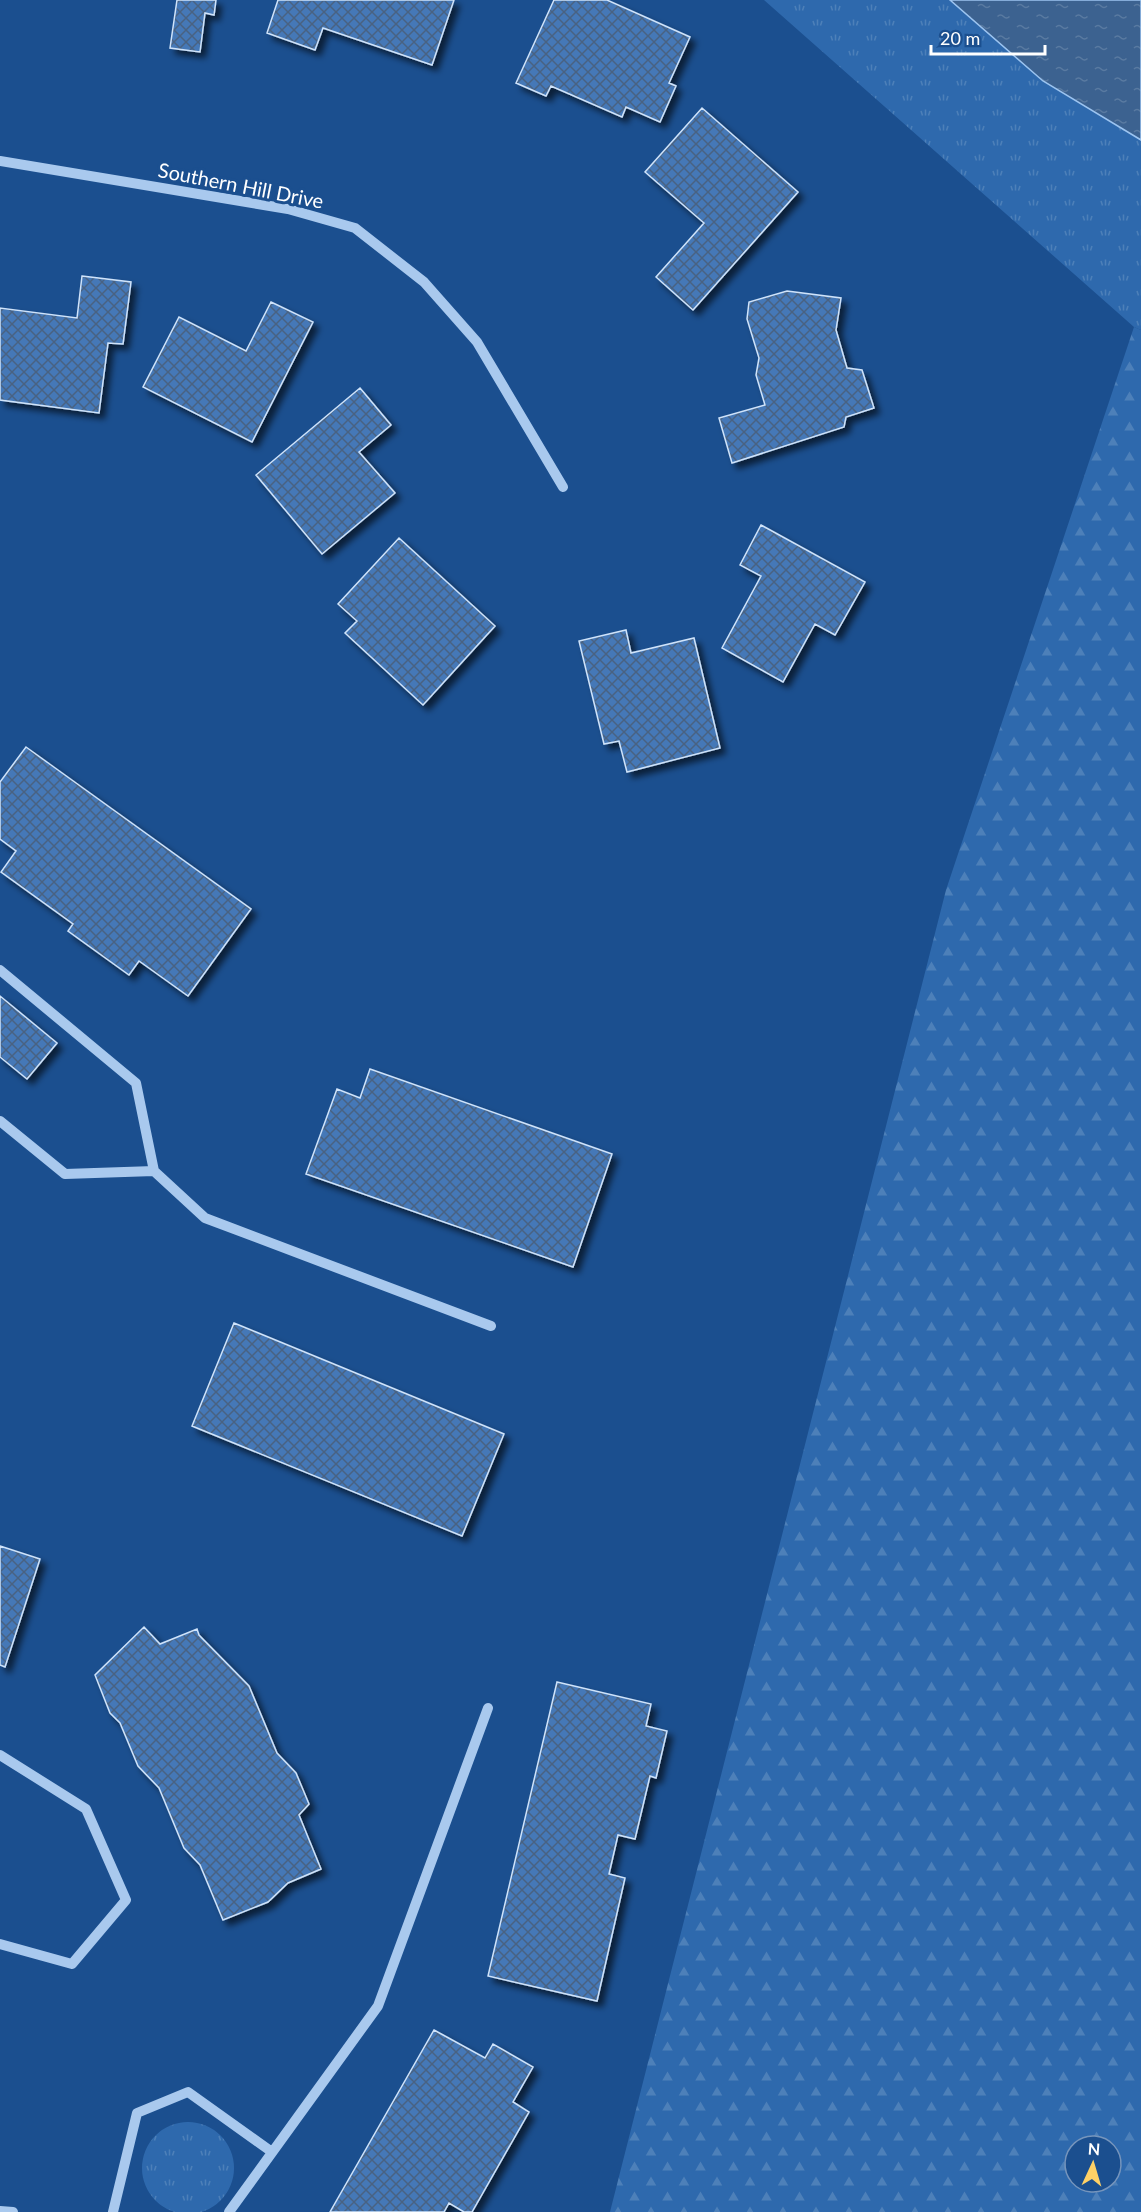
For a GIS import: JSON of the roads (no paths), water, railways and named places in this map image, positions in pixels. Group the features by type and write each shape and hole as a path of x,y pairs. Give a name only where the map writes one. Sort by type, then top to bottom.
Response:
{"street":[{"name":"Southern Hill Drive","path":"0,161 288,209 355,228 424,282 477,342 563,487"},
{"path":"0,970 136,1083 154,1171 205,1218 491,1326"},
{"path":"0,1121 65,1174 154,1171"},
{"path":"229,2212 378,2006 488,1708"},
{"path":"0,1755 86,1809 126,1900 72,1964 0,1944"},
{"path":"113,2212 137,2114 188,2092 272,2152"},
{"path":"0,2211 13,2212"}],"water":[{"path":"950,0 1141,0 1141,140 1043,81"}]}
